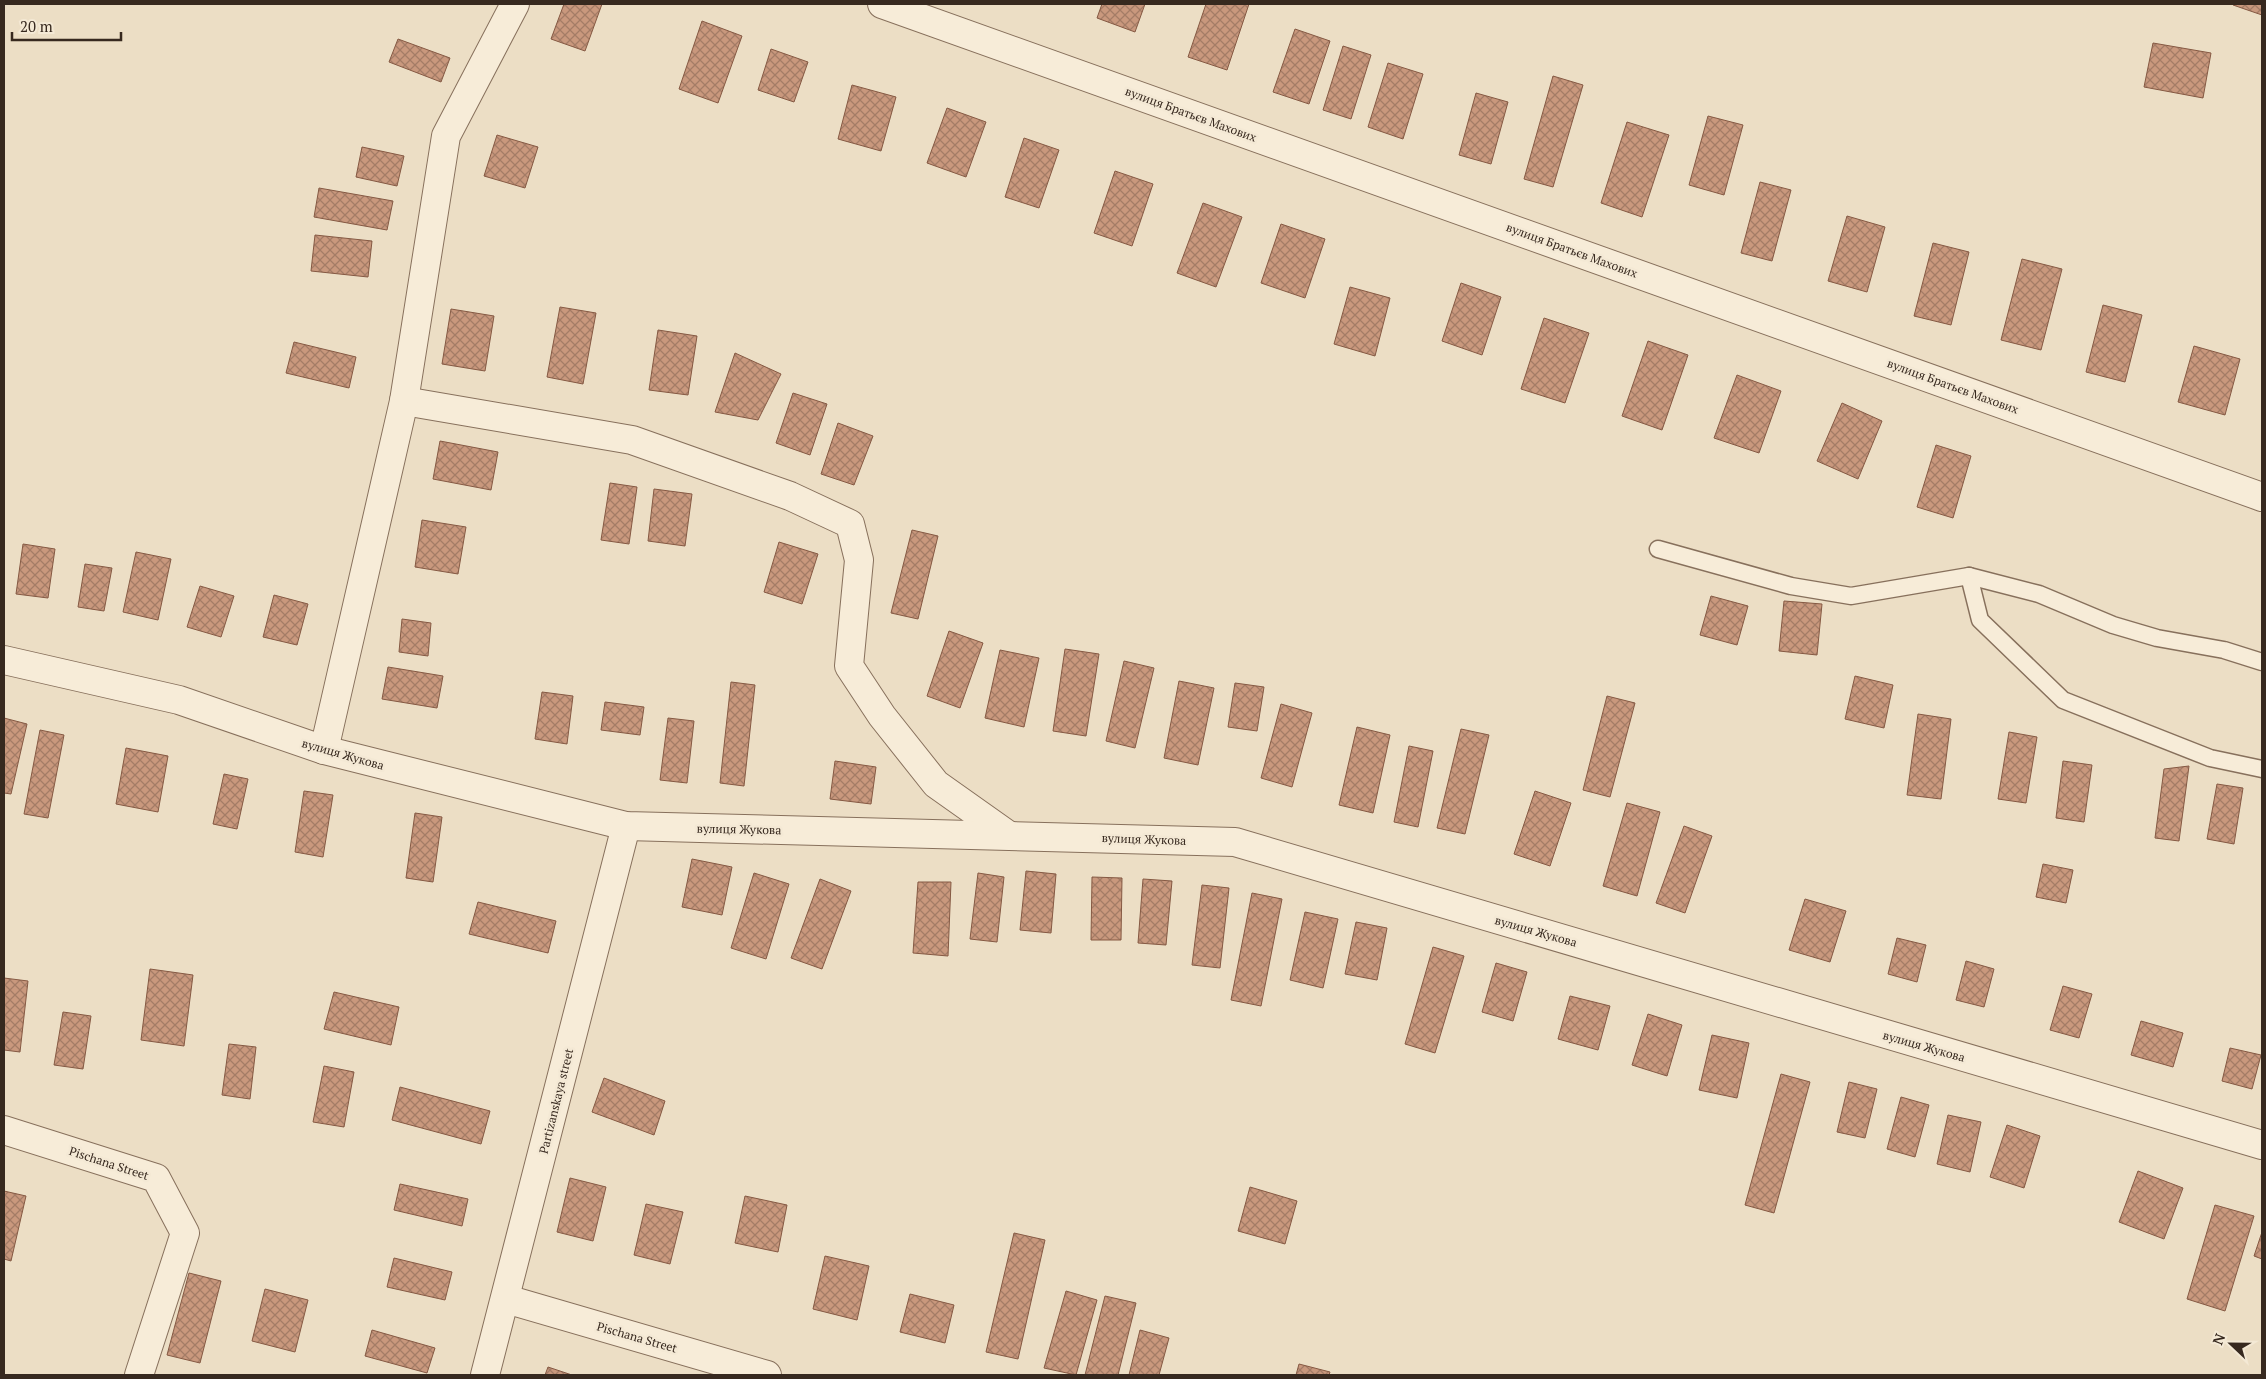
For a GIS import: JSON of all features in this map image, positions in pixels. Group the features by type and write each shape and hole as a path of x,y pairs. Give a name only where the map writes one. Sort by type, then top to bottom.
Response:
{"street":[{"path":"324,750 404,401 446,136 515,4"},
{"name":"вулиця Братьєв Махових","path":"882,4 2262,497"},
{"path":"404,401 632,440 790,496 850,524 859,560 850,666 882,716 936,784 1008,835"},
{"name":"вулиця Жукова","path":"4,660 180,700 324,750 626,826 1235,842 2262,1145"},
{"name":"Partizanskaya street","path":"485,1375 626,826"},
{"name":"Pischana Street","path":"4,1130 156,1178 185,1233 139,1375"},
{"name":"Pischana Street","path":"506,1299 767,1375"}],"lane":[{"path":"1658,549 1791,586 1851,596 1969,576 2039,594 2113,625 2157,638 2224,650 2262,662"},
{"path":"1969,576 1980,620 2063,700 2210,758 2262,769"}],"building":[{"path":"564,4 602,4 585,51 551,39"},
{"path":"1102,4 1145,4 1135,32 1097,18"},
{"path":"1206,4 1249,4 1227,70 1188,57"},
{"path":"2262,4 2262,15 2233,5"},
{"path":"702,21 742,36 718,103 679,89"},
{"path":"1295,29 1330,41 1309,104 1273,92"},
{"path":"398,39 450,58 441,82 389,62"},
{"path":"2153,43 2211,53 2203,98 2144,87"},
{"path":"1343,46 1371,55 1351,119 1323,110"},
{"path":"771,49 808,62 794,102 758,90"},
{"path":"1388,63 1423,74 1403,139 1368,127"},
{"path":"1553,76 1583,85 1553,187 1524,179"},
{"path":"852,85 896,97 881,151 838,139"},
{"path":"1476,93 1508,102 1491,164 1459,155"},
{"path":"947,108 986,122 966,177 927,163"},
{"path":"1708,116 1743,125 1724,195 1689,185"},
{"path":"1627,122 1669,135 1642,217 1601,203"},
{"path":"497,135 538,147 525,188 484,176"},
{"path":"1024,138 1059,150 1039,208 1005,197"},
{"path":"362,147 404,156 397,186 356,177"},
{"path":"1115,171 1153,184 1132,246 1094,233"},
{"path":"1760,182 1791,190 1772,261 1741,253"},
{"path":"319,188 393,201 387,230 314,217"},
{"path":"1203,203 1242,217 1216,287 1177,273"},
{"path":"1847,216 1885,227 1867,292 1828,281"},
{"path":"1281,224 1325,239 1305,298 1261,283"},
{"path":"315,235 372,241 368,277 311,271"},
{"path":"1933,243 1969,252 1951,325 1914,316"},
{"path":"2022,259 2062,269 2041,350 2001,340"},
{"path":"1461,283 1501,297 1482,355 1442,341"},
{"path":"1350,287 1390,298 1375,356 1334,344"},
{"path":"2103,305 2142,315 2125,382 2086,372"},
{"path":"560,307 596,313 583,384 547,377"},
{"path":"451,309 494,316 485,371 442,364"},
{"path":"1544,318 1589,333 1565,403 1521,389"},
{"path":"658,330 697,336 688,395 649,390"},
{"path":"1648,341 1688,355 1662,430 1622,416"},
{"path":"294,342 356,357 349,388 286,373"},
{"path":"2194,346 2240,359 2225,415 2178,402"},
{"path":"735,353 781,374 758,420 715,412"},
{"path":"1737,375 1781,391 1759,453 1714,438"},
{"path":"793,393 827,404 810,455 776,443"},
{"path":"1842,403 1882,421 1858,479 1817,461"},
{"path":"838,423 873,436 854,485 821,474"},
{"path":"440,441 498,452 491,490 433,479"},
{"path":"1936,445 1971,456 1953,518 1917,507"},
{"path":"610,483 637,487 629,544 601,540"},
{"path":"654,489 692,494 685,546 648,541"},
{"path":"422,520 466,527 458,574 415,567"},
{"path":"912,530 938,536 918,619 891,613"},
{"path":"779,542 818,554 802,604 764,592"},
{"path":"23,544 55,549 48,598 16,594"},
{"path":"136,552 171,559 158,620 123,612"},
{"path":"85,564 112,568 104,611 78,607"},
{"path":"200,586 234,596 221,637 187,627"},
{"path":"274,595 308,604 297,645 263,637"},
{"path":"1711,596 1748,606 1737,645 1700,635"},
{"path":"1784,601 1822,604 1817,655 1779,651"},
{"path":"402,619 431,623 428,656 399,652"},
{"path":"949,631 983,643 960,708 927,696"},
{"path":"1065,649 1099,654 1086,736 1053,731"},
{"path":"1000,650 1039,658 1024,727 985,718"},
{"path":"1124,661 1154,668 1135,748 1106,741"},
{"path":"388,667 443,676 437,708 382,699"},
{"path":"1855,676 1893,685 1884,728 1845,719"},
{"path":"1179,681 1214,688 1198,765 1164,758"},
{"path":"731,682 755,685 744,786 720,783"},
{"path":"1235,683 1264,687 1257,731 1228,727"},
{"path":"542,692 573,696 567,744 535,739"},
{"path":"1607,696 1635,703 1610,797 1583,790"},
{"path":"605,702 644,707 640,735 601,730"},
{"path":"1281,704 1312,713 1292,787 1261,778"},
{"path":"1918,714 1951,719 1941,799 1907,795"},
{"path":"4,718 27,724 11,794 4,793"},
{"path":"668,718 694,721 687,783 660,780"},
{"path":"1357,727 1390,735 1373,813 1339,805"},
{"path":"1461,729 1489,735 1465,834 1437,828"},
{"path":"40,730 64,735 48,818 24,814"},
{"path":"2009,732 2037,737 2026,803 1998,799"},
{"path":"1409,746 1433,751 1418,827 1394,822"},
{"path":"126,748 168,756 158,812 116,804"},
{"path":"835,761 876,767 871,804 830,799"},
{"path":"2063,761 2092,765 2084,822 2056,818"},
{"path":"2189,766 2179,841 2155,838 2164,769"},
{"path":"224,774 248,779 237,829 213,824"},
{"path":"2217,784 2243,788 2234,844 2207,839"},
{"path":"304,791 333,795 323,857 295,852"},
{"path":"1535,791 1571,803 1550,866 1514,854"},
{"path":"1627,803 1660,812 1637,896 1603,886"},
{"path":"415,813 442,817 433,882 406,878"},
{"path":"1684,826 1712,836 1685,913 1656,903"},
{"path":"692,859 732,867 722,915 682,907"},
{"path":"2043,864 2073,870 2066,903 2036,897"},
{"path":"1026,871 1056,874 1051,933 1020,930"},
{"path":"754,873 789,884 766,959 731,948"},
{"path":"978,873 1004,877 997,942 970,939"},
{"path":"1092,877 1122,878 1121,940 1091,940"},
{"path":"820,879 851,891 822,969 791,958"},
{"path":"1143,879 1172,881 1166,945 1138,943"},
{"path":"918,882 951,882 948,956 913,953"},
{"path":"1202,885 1229,888 1220,968 1192,965"},
{"path":"1252,893 1282,899 1261,1006 1231,1000"},
{"path":"1805,899 1846,911 1830,962 1789,950"},
{"path":"478,902 556,921 548,953 469,934"},
{"path":"1305,912 1338,919 1323,988 1290,980"},
{"path":"1356,922 1387,928 1377,980 1345,974"},
{"path":"1897,938 1926,945 1917,982 1888,974"},
{"path":"1433,947 1464,956 1435,1053 1405,1044"},
{"path":"1966,961 1994,969 1984,1007 1956,1000"},
{"path":"1496,963 1527,972 1513,1021 1482,1012"},
{"path":"150,969 193,975 184,1046 141,1040"},
{"path":"4,978 28,981 20,1052 4,1050"},
{"path":"2063,986 2092,994 2079,1038 2050,1030"},
{"path":"334,992 399,1007 391,1045 324,1029"},
{"path":"1570,996 1610,1006 1598,1050 1558,1039"},
{"path":"63,1012 91,1016 83,1069 54,1065"},
{"path":"1648,1014 1682,1025 1667,1076 1632,1065"},
{"path":"2141,1021 2183,1033 2173,1067 2131,1055"},
{"path":"1712,1035 1749,1043 1737,1098 1699,1090"},
{"path":"229,1044 256,1047 250,1099 222,1095"},
{"path":"2230,1048 2261,1055 2252,1089 2222,1081"},
{"path":"324,1066 354,1072 344,1127 313,1122"},
{"path":"1781,1074 1810,1082 1774,1213 1745,1205"},
{"path":"604,1078 665,1101 654,1135 592,1112"},
{"path":"1849,1082 1877,1089 1865,1138 1837,1132"},
{"path":"400,1087 490,1111 481,1144 392,1120"},
{"path":"1901,1097 1929,1105 1915,1157 1887,1149"},
{"path":"1948,1115 1981,1122 1970,1172 1937,1164"},
{"path":"2007,1125 2040,1136 2024,1188 1990,1177"},
{"path":"2138,1171 2183,1188 2164,1239 2119,1222"},
{"path":"570,1178 606,1187 593,1241 557,1232"},
{"path":"400,1184 468,1199 462,1226 394,1210"},
{"path":"1250,1187 1297,1201 1285,1244 1238,1231"},
{"path":"4,1191 26,1196 11,1261 4,1259"},
{"path":"745,1196 787,1205 778,1252 735,1243"},
{"path":"646,1204 683,1212 670,1264 634,1255"},
{"path":"2215,1205 2254,1216 2225,1311 2187,1299"},
{"path":"2262,1232 2262,1259 2254,1256"},
{"path":"1014,1233 1045,1240 1018,1359 986,1352"},
{"path":"825,1256 869,1266 857,1320 813,1309"},
{"path":"394,1258 452,1272 445,1300 387,1287"},
{"path":"189,1273 221,1281 200,1363 167,1355"},
{"path":"265,1289 308,1300 295,1352 252,1341"},
{"path":"1066,1291 1097,1300 1076,1375 1044,1368"},
{"path":"910,1294 954,1305 945,1343 900,1332"},
{"path":"1105,1296 1136,1303 1118,1375 1085,1375"},
{"path":"372,1330 435,1348 427,1373 365,1356"},
{"path":"1140,1330 1169,1338 1159,1375 1129,1375"},
{"path":"1299,1364 1330,1372 1329,1375 1296,1375"},
{"path":"548,1367 572,1375 545,1375"}]}
